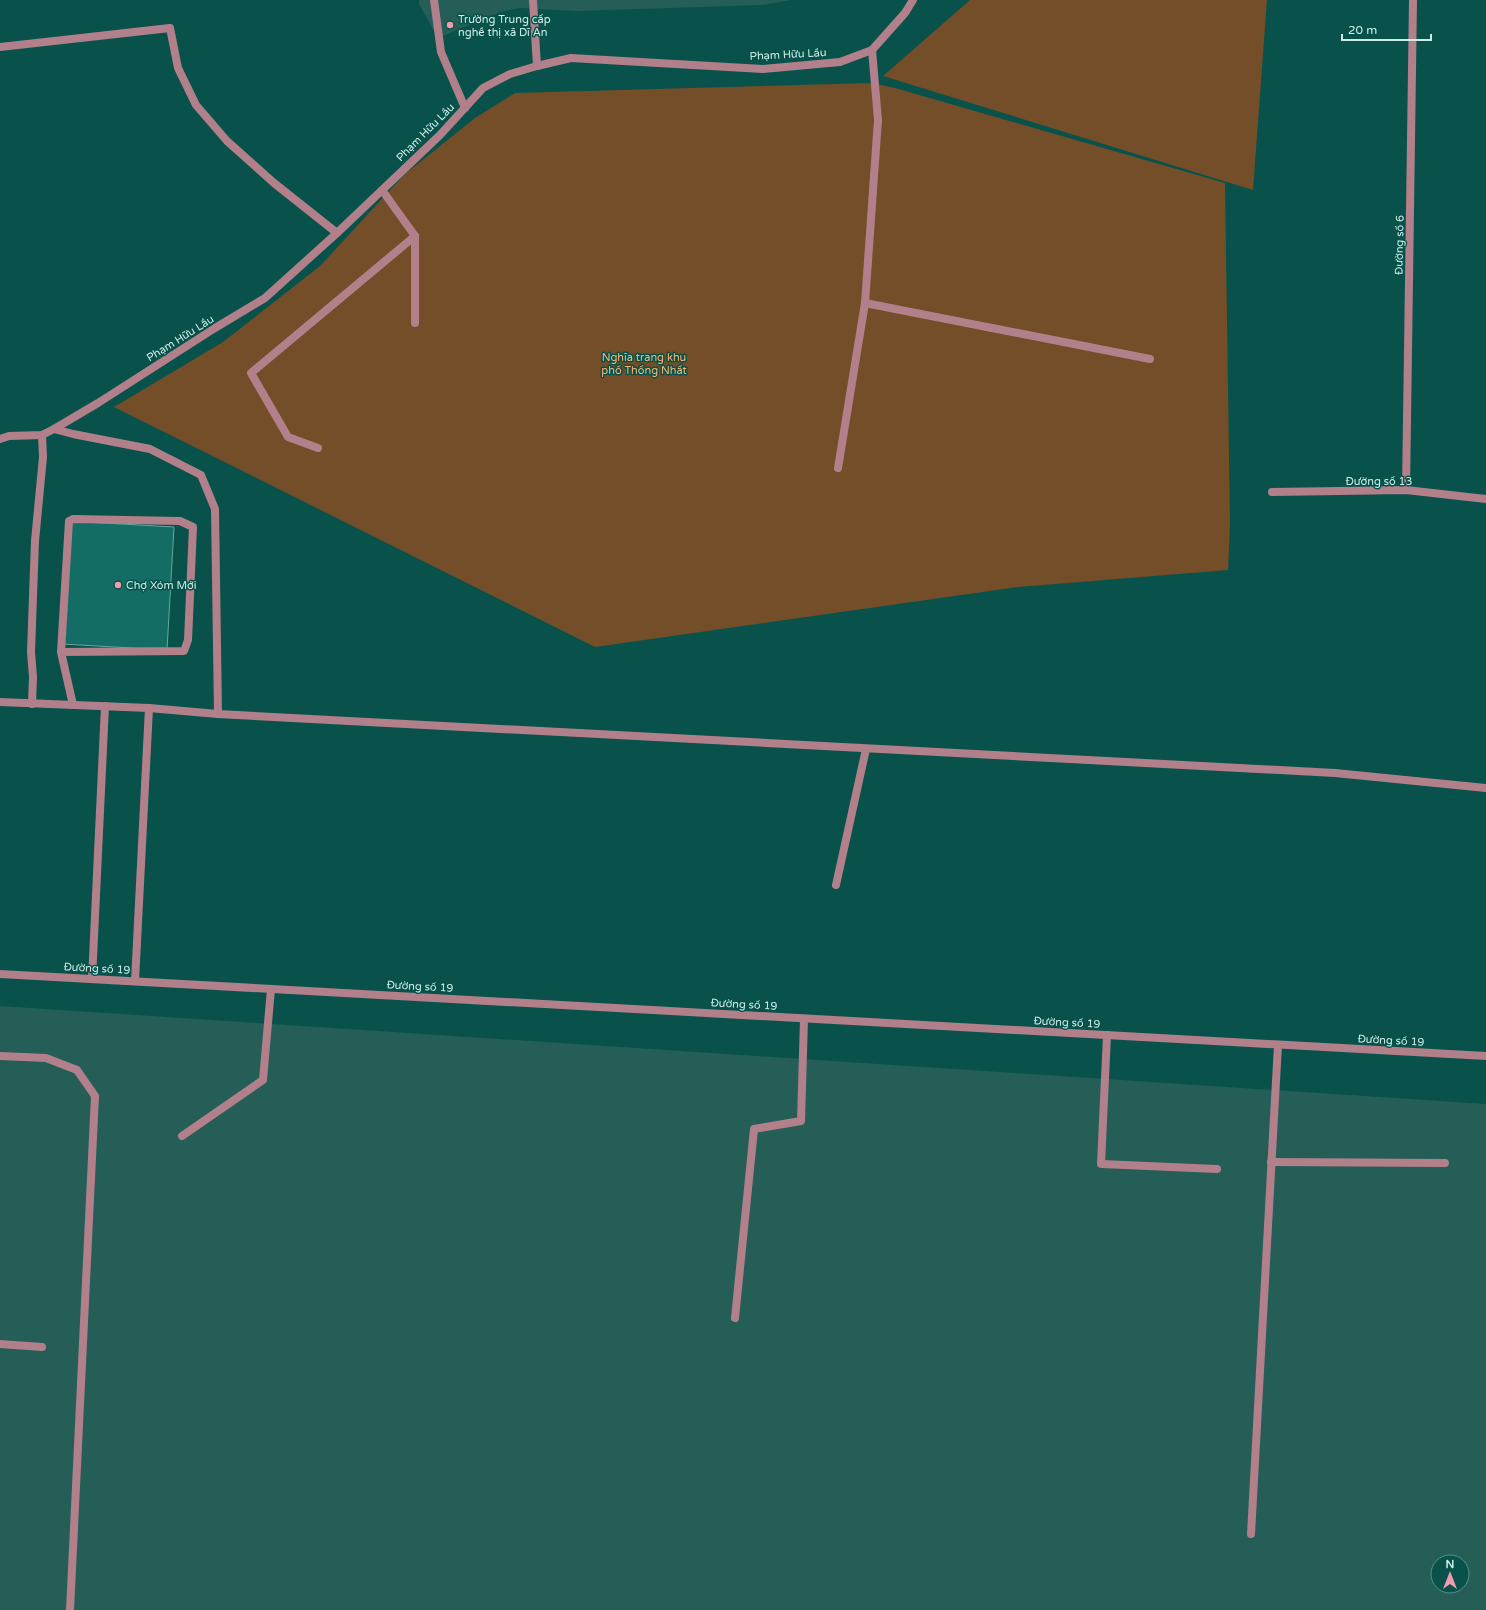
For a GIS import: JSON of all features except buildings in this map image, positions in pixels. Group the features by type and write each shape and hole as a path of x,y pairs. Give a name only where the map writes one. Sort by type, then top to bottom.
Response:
{"street":[{"path":"434,0 441,52 465,108"},
{"path":"533,0 537,66"},
{"name":"Phạm Hữu Lầu","path":"0,439 9,436 42,435 54,429 265,298 440,135 483,88 510,74 571,58 763,69 840,62 872,50 905,13 913,0"},
{"name":"Đường số 6","path":"1406,490 1413,0"},
{"path":"0,47 170,28 178,68 196,105 227,141 274,183 336,233"},
{"path":"838,468 866,303 878,120 872,50"},
{"path":"382,190 415,236 415,323"},
{"path":"318,448 288,438 251,373 415,236"},
{"path":"866,303 1150,359"},
{"path":"54,429 150,449 201,475 215,509 218,714"},
{"path":"32,704 34,677 30,652 35,541 43,457 42,435"},
{"name":"Đường số 13","path":"1272,492 1406,490 1486,499"},
{"path":"61,652 184,651 188,640 193,527 180,521 73,519 69,521 61,652 73,704"},
{"path":"0,702 149,708 218,714 1335,773 1486,788"},
{"path":"92,979 105,706"},
{"path":"135,981 149,708"},
{"path":"836,885 866,749"},
{"name":"Đường số 19","path":"0,974 1486,1056"},
{"path":"182,1136 263,1080 271,989"},
{"path":"735,1318 754,1129 801,1122 804,1019"},
{"path":"1107,1035 1101,1164 1217,1169"},
{"path":"1251,1534 1278,1045"},
{"path":"0,1056 46,1058 78,1070 95,1096 70,1610"},
{"path":"1271,1162 1445,1163"},
{"path":"0,1344 42,1347"}],"shaded area":[{"name":"Trường Trung cấp nghề thị xã Dĩ An","path":"419,0 791,0 763,5 576,11 520,8 500,12 438,38 419,4"},
{"path":"0,1006 1486,1104 1486,1610 0,1610"}],"green space":[{"path":"970,0 1267,0 1253,190 883,76"},
{"name":"Nghĩa trang khu phố Thống Nhất","path":"872,83 895,88 1225,183 1230,525 1228,570 1018,587 595,647 114,407 223,342 320,266 405,174 475,118 515,93"}],"place":[{"name":"Trường Trung cấp nghề thị xã Dĩ An","path":"450,25"},
{"name":"Chợ Xóm Mới","path":"118,585"}]}
